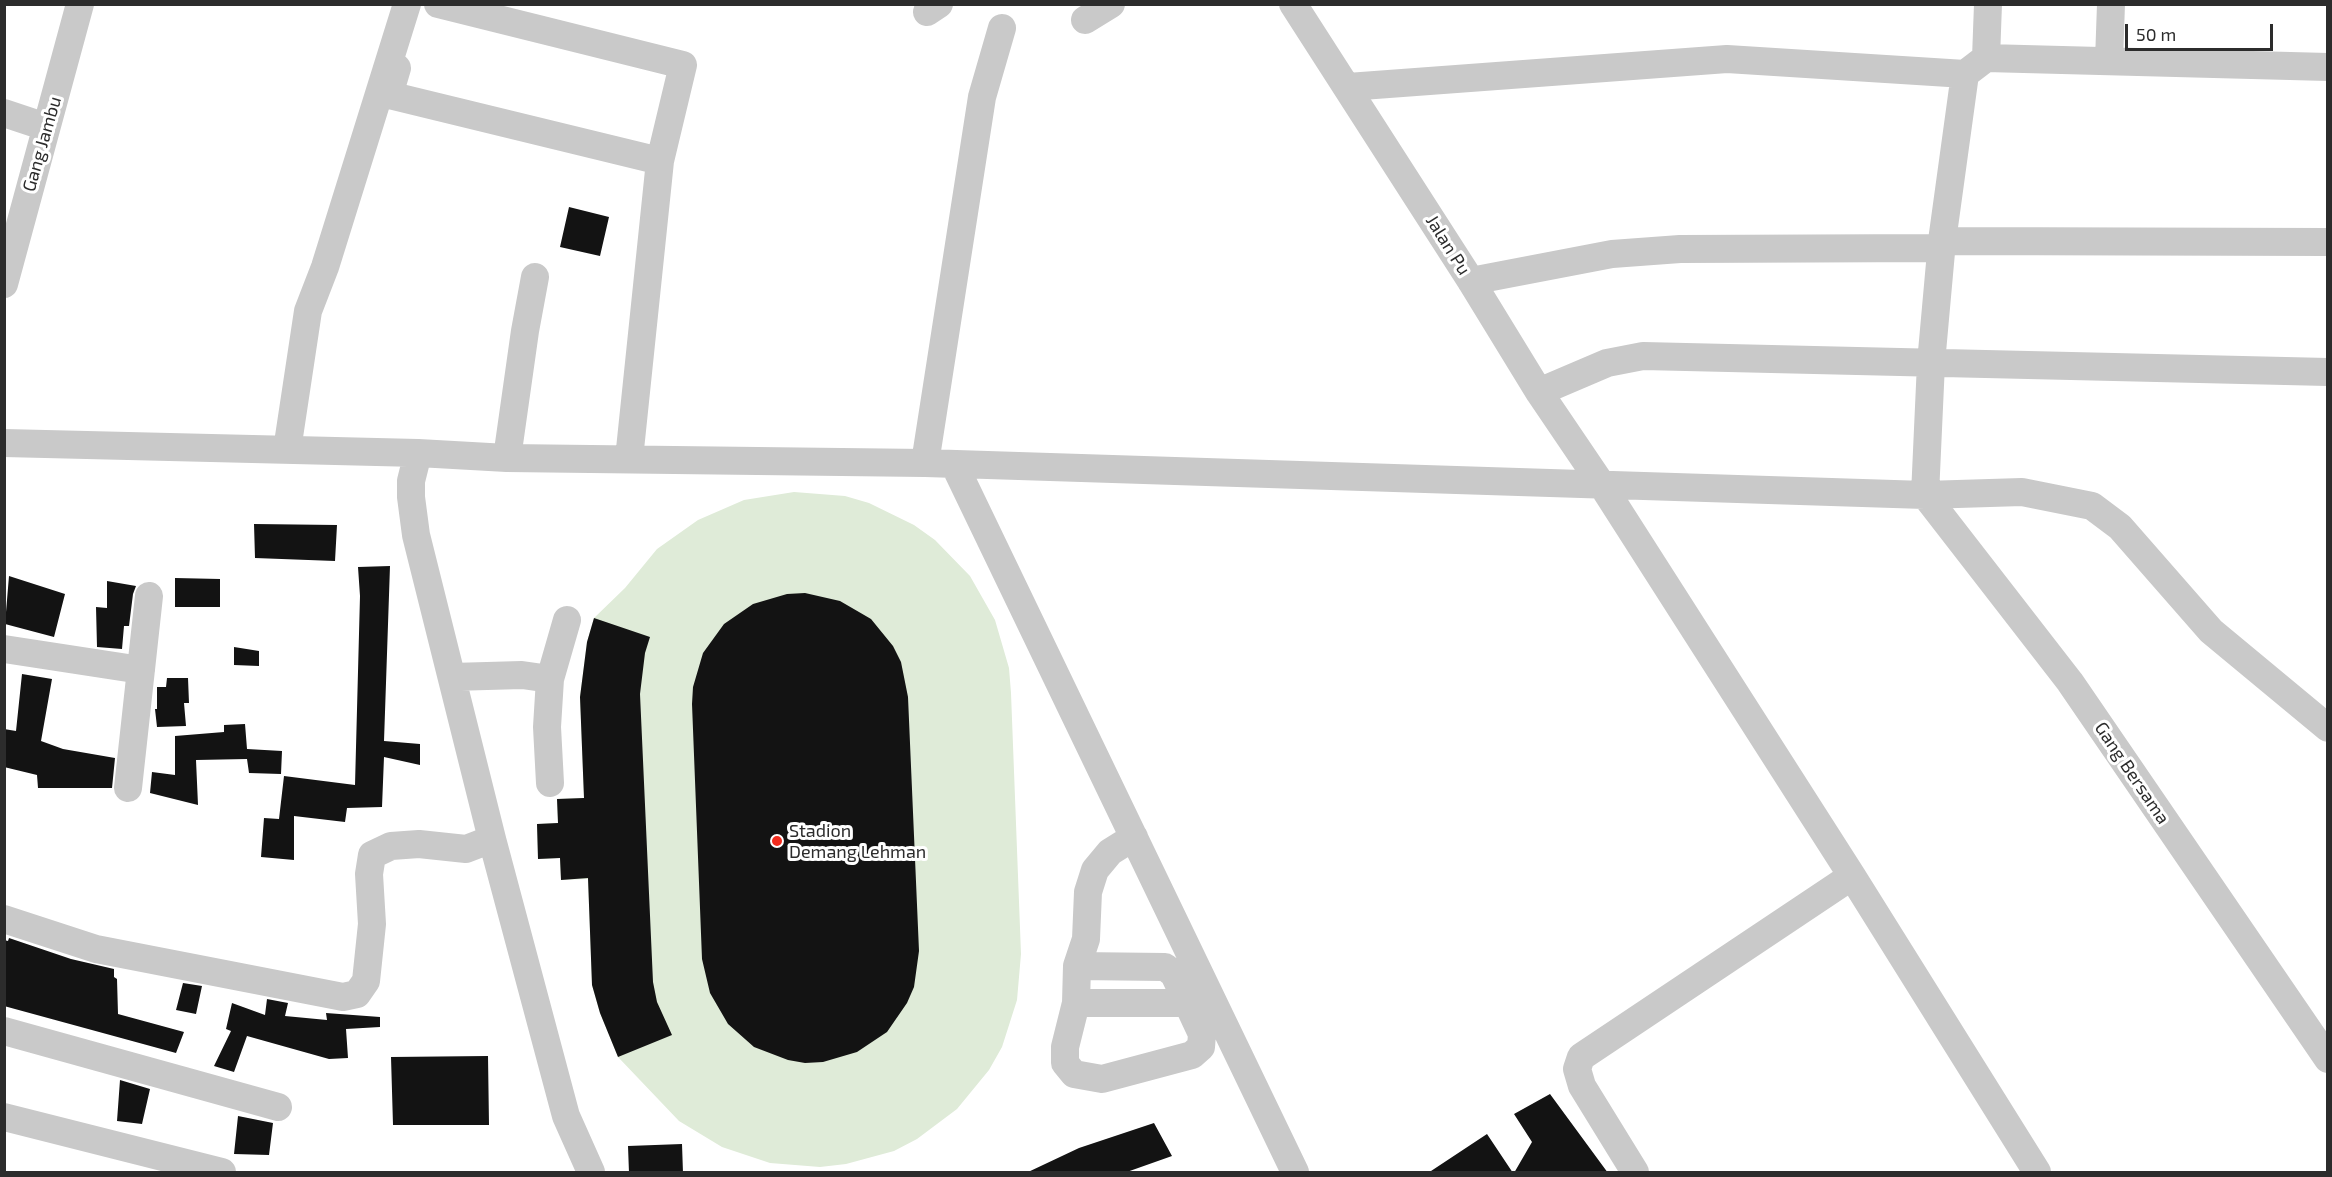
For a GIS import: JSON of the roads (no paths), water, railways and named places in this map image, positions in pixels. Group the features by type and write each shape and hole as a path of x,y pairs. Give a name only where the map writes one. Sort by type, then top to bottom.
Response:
{"street":[{"path":"287,450 308,310 325,267 407,4"},
{"path":"417,4 389,95 660,161"},
{"path":"438,4 683,65 660,161 629,459"},
{"path":"1085,20 1111,4"},
{"name":"Jalan Pu","path":"1293,4 1348,87 1539,392 1602,485 1852,876 2037,1173"},
{"path":"1926,495 1931,363 1942,244 1988,4"},
{"path":"2109,61 2111,4"},
{"name":"Gang Jambu","path":"4,284 9,240 46,127 74,6"},
{"path":"925,463 982,97 1002,28"},
{"path":"1348,87 1727,59 1976,66 2109,61 2328,67"},
{"path":"4,113 46,127"},
{"path":"1471,281 1612,254 1680,249 1942,244 2328,242"},
{"path":"507,458 525,331 536,277"},
{"path":"1539,392 1607,363 1643,356 2328,372"},
{"path":"4,443 417,453 507,458 925,463 1926,495 2022,492 2092,506 2120,527 2211,631 2328,728"},
{"path":"417,453 411,481 413,515 452,677 492,839 566,1116 591,1173"},
{"path":"954,464 1295,1173"},
{"name":"Gang Bersama","path":"1926,495 2070,682 2328,1059"},
{"path":"128,788 149,596"},
{"path":"550,783 547,727 550,679 567,620"},
{"path":"4,649 141,670"},
{"path":"452,677 522,675 550,679"},
{"path":"1077,966 1165,967 1174,974 1202,1035 1201,1047 1192,1055 1102,1079 1074,1074 1065,1062 1065,1047 1076,1003 1077,966 1086,939 1088,892 1095,870 1110,852 1134,837"},
{"path":"4,919 96,950 343,997 357,994 366,981 372,924 369,874 372,855 391,846 420,844 466,849 492,839"},
{"path":"1635,1173 1582,1086 1577,1070 1581,1057 1852,876"},
{"path":"1076,1003 1187,1003"},
{"path":"4,1031 278,1107"},
{"path":"4,1117 222,1173"}],"place":[{"name":"Stadion Demang Lehman","path":"777,841"}]}
